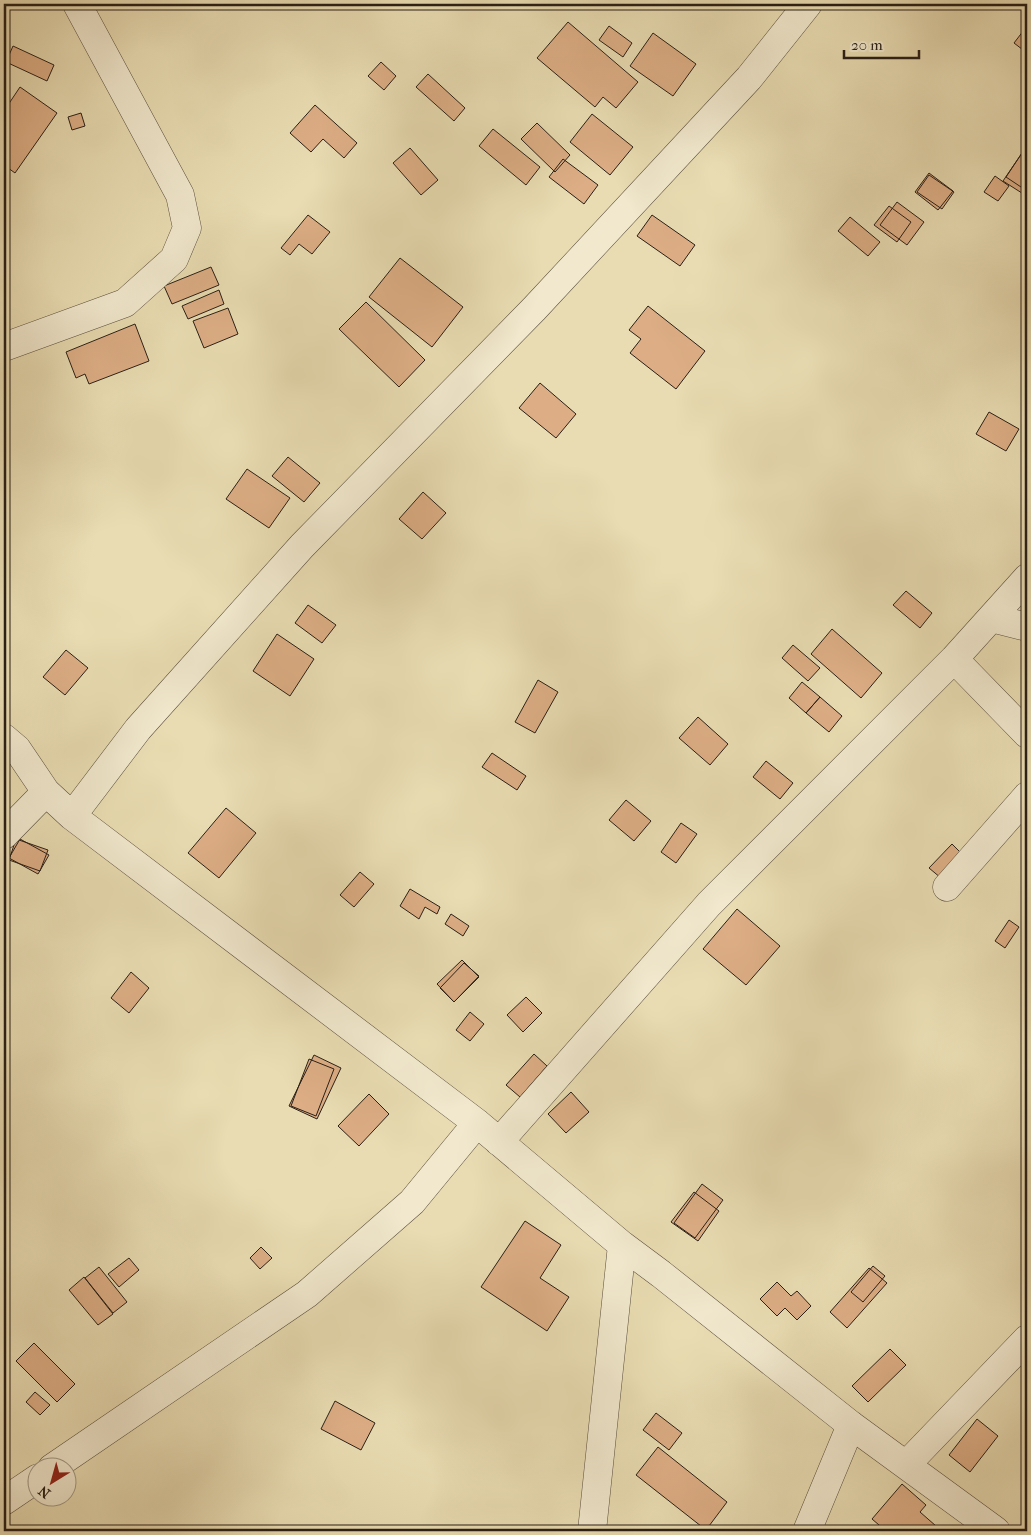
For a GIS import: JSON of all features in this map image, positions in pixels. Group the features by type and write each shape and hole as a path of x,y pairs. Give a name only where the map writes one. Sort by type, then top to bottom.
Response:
{"street":[{"path":"4,347 125,303 174,259 187,228 180,195 77,4"},
{"path":"72,816 138,728 302,546 534,309 749,78 808,4"},
{"path":"499,1142 709,904 954,660 1027,578"},
{"path":"991,618 1027,627"},
{"path":"954,660 1027,734"},
{"path":"4,738 17,749 46,792 72,816 476,1123 622,1245 851,1424 996,1531"},
{"path":"4,835 46,792"},
{"path":"947,887 1027,796"},
{"path":"67,1458 307,1294 412,1202 476,1123"},
{"path":"592,1531 622,1245"},
{"path":"906,1465 1027,1339"},
{"path":"807,1531 851,1424"},
{"path":"4,1502 28,1485"}],"building":[{"path":"568,22 638,82 616,108 603,97 595,107 537,58"},
{"path":"609,26 632,43 623,57 599,40"},
{"path":"1027,26 1027,53 1014,43"},
{"path":"653,33 696,64 673,96 630,66"},
{"path":"13,46 54,65 47,81 6,62"},
{"path":"381,62 396,76 384,90 368,76"},
{"path":"428,74 465,108 454,121 416,87"},
{"path":"20,87 57,113 15,173 4,165 4,111"},
{"path":"315,105 357,143 344,158 323,139 311,152 290,133"},
{"path":"81,113 85,126 72,130 68,117"},
{"path":"592,114 633,147 610,175 570,142"},
{"path":"537,123 570,155 555,172 521,139"},
{"path":"493,129 540,167 526,185 479,146"},
{"path":"410,148 438,180 421,195 393,163"},
{"path":"1024,150 1027,152 1027,191 1006,177"},
{"path":"1022,153 1027,156 1027,191 1025,195 1003,181"},
{"path":"563,159 598,185 584,204 549,177"},
{"path":"929,173 953,191 938,210 915,192"},
{"path":"929,175 954,192 942,209 917,192"},
{"path":"995,176 1009,186 998,201 984,192"},
{"path":"897,202 924,222 907,245 880,225"},
{"path":"889,206 911,222 897,242 874,225"},
{"path":"308,215 330,232 312,254 299,244 290,255 281,248"},
{"path":"652,215 695,245 680,266 637,236"},
{"path":"850,217 880,242 868,256 838,231"},
{"path":"400,258 463,307 432,347 369,297"},
{"path":"211,267 219,285 172,304 164,286"},
{"path":"219,290 224,304 188,319 182,306"},
{"path":"366,302 425,360 399,387 339,329"},
{"path":"648,306 705,351 676,389 630,353 641,339 629,330"},
{"path":"228,308 238,334 204,348 193,321"},
{"path":"135,324 149,361 89,384 85,374 76,378 66,352"},
{"path":"540,383 576,414 556,438 519,408"},
{"path":"989,412 1019,429 1006,451 976,434"},
{"path":"288,457 320,483 304,502 272,476"},
{"path":"247,469 290,498 269,528 226,499"},
{"path":"423,492 446,513 422,539 399,519"},
{"path":"906,591 932,613 920,628 893,605"},
{"path":"308,605 336,625 322,643 295,623"},
{"path":"832,629 882,673 861,698 811,654"},
{"path":"277,634 314,659 290,696 253,671"},
{"path":"793,645 820,668 808,681 782,658"},
{"path":"66,650 88,668 65,695 43,677"},
{"path":"538,680 558,692 535,733 515,722"},
{"path":"802,682 820,697 806,713 789,698"},
{"path":"820,697 842,716 829,732 806,713"},
{"path":"698,717 728,744 710,765 679,738"},
{"path":"492,753 526,776 517,790 482,767"},
{"path":"766,761 793,783 780,799 753,777"},
{"path":"626,800 651,821 634,841 609,820"},
{"path":"226,808 256,833 219,878 188,853"},
{"path":"681,823 697,834 676,863 661,852"},
{"path":"16,839 48,850 40,871 9,860"},
{"path":"20,839 49,855 38,874 9,858"},
{"path":"952,844 963,855 941,878 929,868"},
{"path":"360,872 374,884 354,907 340,895"},
{"path":"410,889 440,907 437,914 425,907 419,919 400,906"},
{"path":"737,909 780,946 746,985 703,949"},
{"path":"451,914 469,926 463,936 445,924"},
{"path":"1009,920 1019,927 1005,948 995,941"},
{"path":"462,960 479,977 454,1002 437,984"},
{"path":"464,963 479,976 454,1002 440,988"},
{"path":"131,972 149,988 129,1013 111,998"},
{"path":"526,997 542,1013 523,1032 507,1015"},
{"path":"470,1012 484,1024 470,1041 456,1030"},
{"path":"534,1054 547,1066 520,1097 506,1085"},
{"path":"314,1055 341,1068 317,1119 289,1106"},
{"path":"309,1059 334,1069 316,1116 291,1106"},
{"path":"571,1092 589,1112 566,1133 548,1114"},
{"path":"369,1094 389,1114 359,1146 338,1126"},
{"path":"702,1184 723,1200 695,1238 674,1223"},
{"path":"694,1192 719,1211 698,1241 671,1222"},
{"path":"525,1221 561,1245 540,1278 569,1297 547,1331 481,1287"},
{"path":"261,1247 272,1258 260,1269 250,1258"},
{"path":"129,1258 139,1270 119,1287 108,1274"},
{"path":"873,1266 885,1276 863,1302 851,1292"},
{"path":"99,1267 127,1302 113,1313 85,1278"},
{"path":"869,1268 887,1283 847,1328 830,1312"},
{"path":"84,1277 113,1314 98,1325 69,1290"},
{"path":"777,1282 791,1296 797,1291 811,1306 797,1320 785,1308 777,1316 760,1299"},
{"path":"34,1343 75,1384 57,1402 16,1361"},
{"path":"890,1349 906,1365 868,1402 852,1386"},
{"path":"35,1392 50,1405 40,1415 26,1402"},
{"path":"335,1401 375,1423 361,1450 321,1429"},
{"path":"656,1413 682,1433 669,1450 643,1430"},
{"path":"977,1419 998,1436 970,1472 949,1455"},
{"path":"658,1447 727,1502 706,1530 636,1475"},
{"path":"902,1484 926,1505 920,1512 936,1526 931,1531 886,1531 872,1519"}]}
